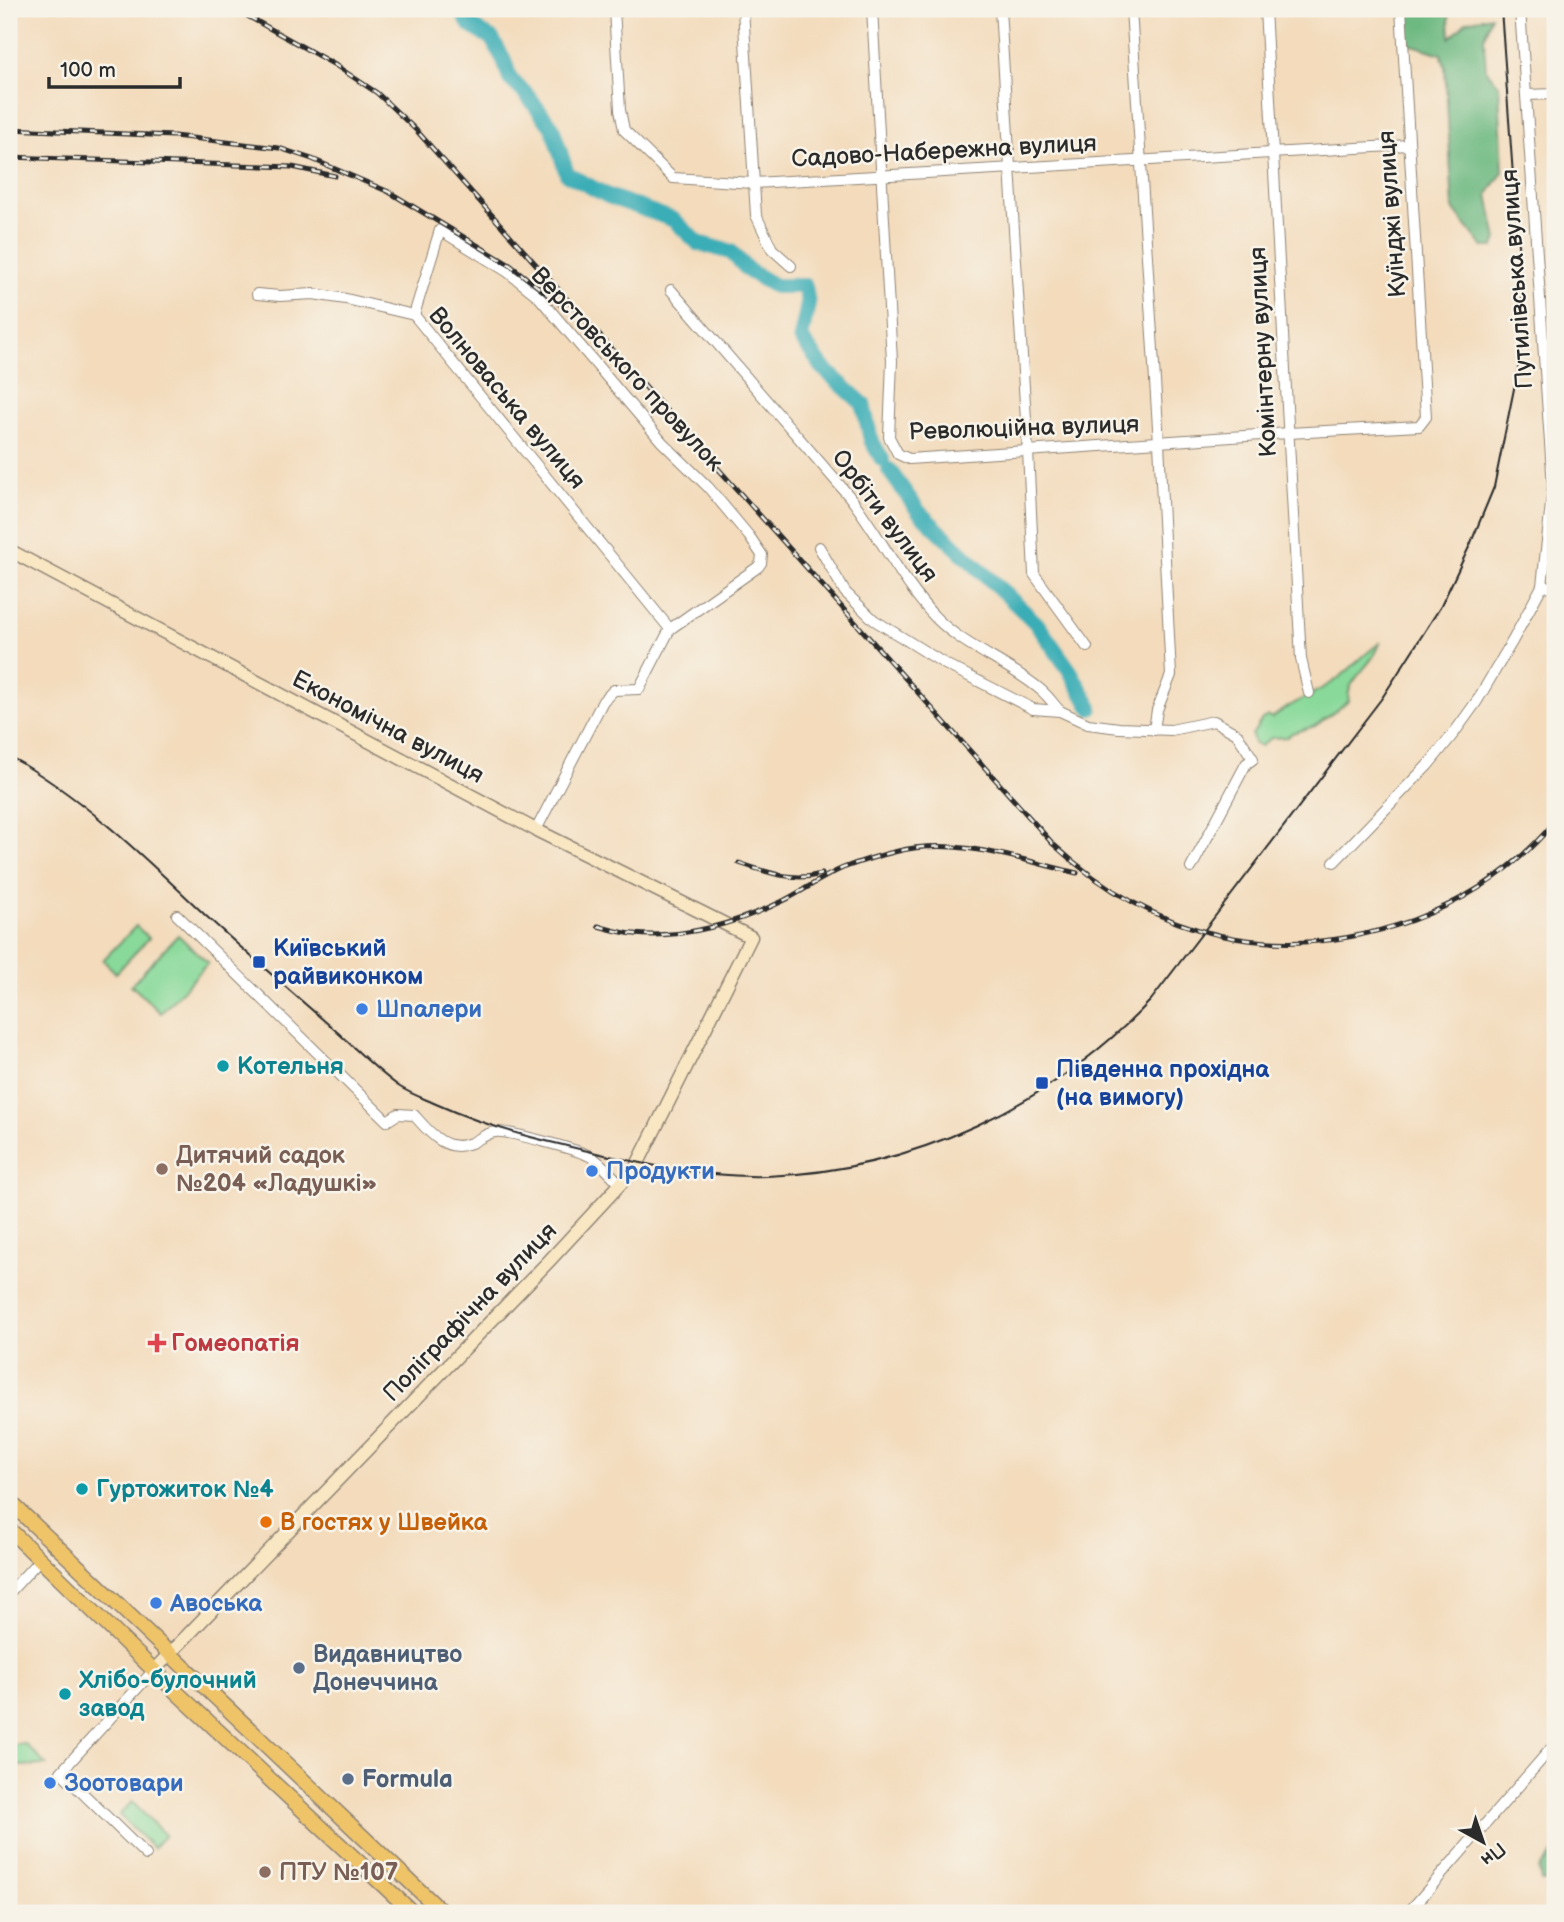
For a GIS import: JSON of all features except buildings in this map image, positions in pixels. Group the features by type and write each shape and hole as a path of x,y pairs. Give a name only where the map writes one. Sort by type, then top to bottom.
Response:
{"main road":[{"path":"9,1501 443,1913"},
{"path":"9,1529 154,1670 414,1913"}],"street":[{"name":"Садово-Набережна вулиця","path":"614,9 620,110 627,134 673,178 753,183 1409,145"},
{"path":"743,9 756,215 772,249 791,266"},
{"name":"Революційна вулиця","path":"872,9 892,361 889,438 898,454 909,459 1419,426 1426,417"},
{"path":"1000,9 1034,573 1087,647"},
{"path":"1131,9 1171,675 1157,710 1154,730"},
{"name":"Комінтерну вулиця","path":"1265,9 1301,659 1309,693"},
{"name":"Куїнджі вулиця","path":"1401,9 1426,417"},
{"name":"Путилівська вулиця","path":"1334,862 1429,765 1454,733 1489,681 1542,586 1553,486 1520,9"},
{"path":"1527,95 1555,94"},
{"name":"Верстовського провулок","path":"414,315 440,230 508,272 538,296 662,442 708,487 759,548 762,559 758,567 670,629"},
{"name":"Орбіти вулиця","path":"671,290 849,496 914,592 937,619 1041,691 1060,711"},
{"name":"Волноваська вулиця","path":"257,293 280,296 313,294 414,315 670,629"},
{"path":"819,547 845,592 874,620 945,664 1033,709 1060,711 1088,724 1154,730 1171,730 1214,721 1237,734 1253,759 1246,764 1191,867"},
{"name":"Економічна вулиця","path":"9,550 537,830 751,937"},
{"path":"1542,586 1555,586"},
{"path":"537,830 603,701 614,690 639,689 670,629"},
{"path":"177,915 387,1121 398,1114 409,1113 447,1145 454,1147 463,1146 496,1131 553,1144 593,1157 620,1184"},
{"name":"Поліграфічна вулиця","path":"154,1670 550,1261 638,1163 751,937"},
{"path":"9,1593 40,1559"},
{"path":"146,1855 61,1772 154,1670"},
{"path":"1408,1913 1555,1744"}],"green space":[{"path":"1407,9 1451,9 1450,38 1467,21 1491,16 1484,38 1486,70 1499,85 1503,172 1488,194 1497,240 1494,247 1483,247 1453,209 1445,66 1441,54 1406,43"},
{"path":"1380,643 1372,659 1350,687 1349,701 1315,726 1287,737 1271,738 1261,746 1254,743 1252,735 1262,719 1268,716 1272,718 1333,682"},
{"path":"136,926 149,938 116,973 103,960"},
{"path":"178,935 208,963 161,1013 131,985"},
{"path":"25,1744 46,1765 14,1766 9,1761 12,1745"},
{"path":"132,1802 165,1835 153,1848 119,1815"},
{"path":"1555,1852 1555,1881 1541,1882 1539,1869"}],"waterway":[{"path":"460,9 470,25 492,39 504,60 510,79 526,94 552,127 567,174 608,196 674,220 698,243 731,252 749,271 775,286 805,286 808,304 801,338 824,369 863,404 871,440 882,459"},
{"path":"889,470 919,512 1037,624 1070,671 1091,708"}],"tram line":[{"path":"9,756 62,790 112,829 391,1081 413,1094 467,1117 530,1137 638,1162 741,1176 821,1171 874,1161 926,1146 976,1126 1024,1101 1070,1071 1112,1038 1151,1000 1382,698 1441,606 1470,545 1494,487 1524,328 1501,9"}],"railway":[{"path":"235,9 335,65 377,93 417,131 1053,844 1093,877 1134,903 1177,923 1222,936 1268,942 1315,941 1363,934 1434,912 1473,892 1525,853 1555,821"},
{"path":"9,129 174,136 279,148 389,192 510,265 561,305"},
{"path":"9,157 292,167 335,176"},
{"path":"598,926 625,933 653,935 710,928 765,909 843,868 881,855 917,848 986,851 1077,873"},
{"path":"739,863 769,873 790,876 822,874"}],"place":[{"name":"Київський райвиконком","path":"259,962"},
{"name":"Шпалери","path":"362,1009"},
{"name":"Котельня","path":"223,1066"},
{"name":"Південна прохідна (на вимогу)","path":"1042,1083"},
{"name":"Дитячий садок №204 «Ладушкі»","path":"162,1169"},
{"name":"Продукти","path":"592,1171"},
{"name":"Гомеопатія","path":"157,1343"},
{"name":"Гуртожиток №4","path":"82,1489"},
{"name":"В гостях у Швейка","path":"266,1522"},
{"name":"Авоська","path":"156,1603"},
{"name":"Видавництво Донеччина","path":"299,1668"},
{"name":"Хлібо-булочний завод","path":"65,1694"},
{"name":"Formula","path":"348,1779"},
{"name":"Зоотовари","path":"50,1783"},
{"name":"ПТУ №107","path":"265,1872"}]}
